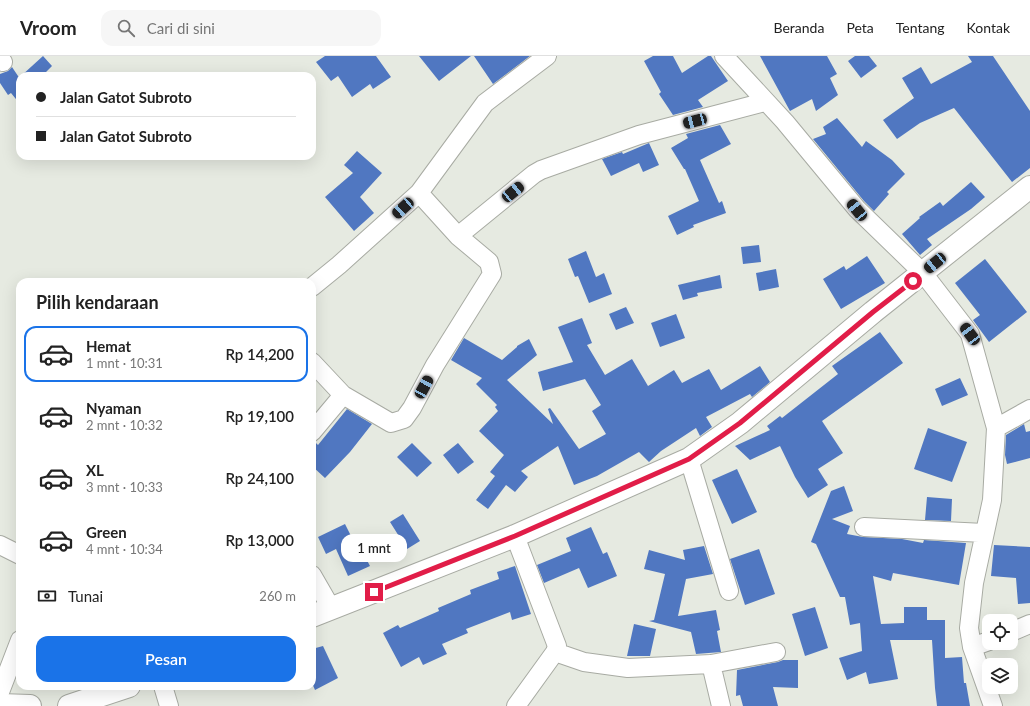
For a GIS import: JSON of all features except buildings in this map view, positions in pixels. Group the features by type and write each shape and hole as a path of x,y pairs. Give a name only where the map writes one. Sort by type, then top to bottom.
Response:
{"main road":[{"path":"322,612 515,536 689,459 740,423 873,312 1030,187"},
{"path":"69,706 117,690"},
{"path":"0,705 30,706"}],"street":[{"path":"316,283 339,265 418,193 485,103 547,56"},
{"path":"724,56 784,122 857,210 923,273 970,334 996,428 992,500 974,583 970,628 972,647 993,706"},
{"path":"458,236 534,174 541,170 639,135 765,102"},
{"path":"316,366 343,395 391,423 404,419 412,408 435,365 492,274 489,262 458,236 418,193"},
{"path":"316,427 343,395"},
{"path":"996,428 1030,409"},
{"path":"689,459 729,591"},
{"path":"864,527 984,533"},
{"path":"515,536 556,641 555,652 516,706"},
{"path":"0,545 16,553"},
{"path":"316,590 322,612"},
{"path":"1018,629 1030,624"},
{"path":"972,647 982,643"},
{"path":"0,692 16,650"},
{"path":"555,652 584,662 628,668 711,664 776,652"},
{"path":"711,664 721,706"},
{"path":"164,690 169,706"}],"route":[{"path":"374,592 515,536 689,459 740,423 873,312 913,281"}]}
